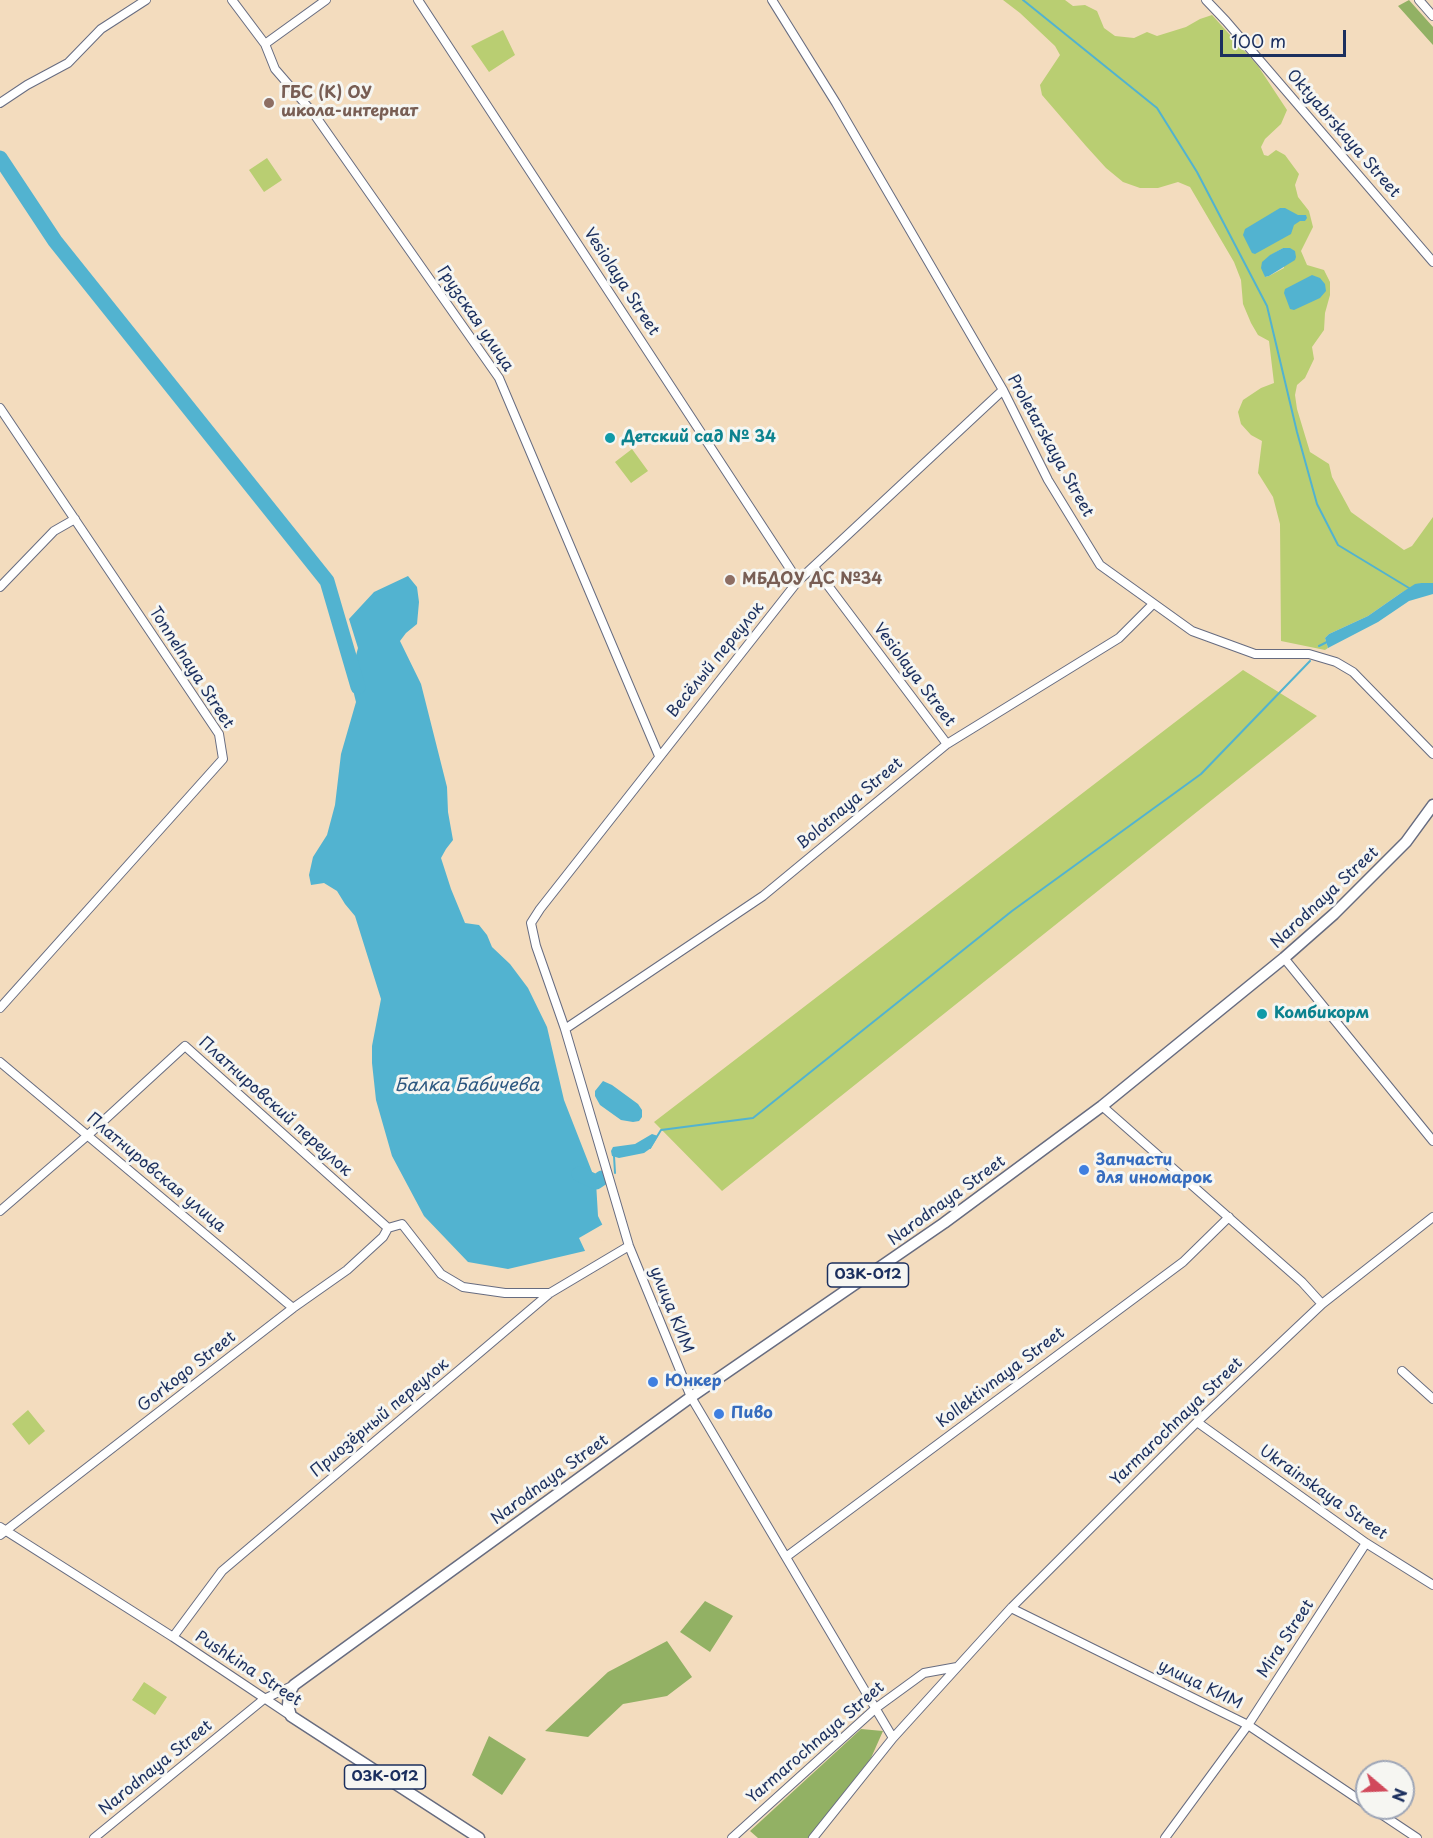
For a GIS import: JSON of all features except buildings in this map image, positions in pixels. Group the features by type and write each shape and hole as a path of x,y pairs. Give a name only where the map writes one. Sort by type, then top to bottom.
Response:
{"main road":[{"name":"Narodnaya Street","path":"294,1685 691,1397 944,1223 1102,1106 1284,958 1334,914 1406,842 1433,805"},
{"path":"291,1716 288,1705 289,1694 294,1685"},
{"name":"Pushkina Street","path":"291,1716 479,1838"}],"street":[{"path":"0,102 68,63 102,29 146,0"},
{"name":"Грузская улица","path":"232,0 265,44 275,69 314,114 499,378 659,756"},
{"path":"265,44 326,0"},
{"name":"Vesiolaya Street","path":"418,0 798,581"},
{"name":"Proletarskaya Street","path":"772,0 836,103 1003,390 1036,459 1100,565 1192,631 1255,654 1309,654 1336,662 1353,672 1433,754"},
{"name":"Oktyabrskaya Street","path":"1206,0 1433,262"},
{"path":"1419,0 1433,16"},
{"name":"Весёлый переулок","path":"531,923 659,756 798,581 1003,390"},
{"name":"Tonnelnaya Street","path":"0,408 219,734 223,759 0,1008"},
{"path":"0,587 54,531 75,519"},
{"name":"Vesiolaya Street","path":"814,567 947,744"},
{"name":"Bolotnaya Street","path":"565,1029 763,896 947,744 1119,638 1153,604"},
{"name":"улица КИМ","path":"531,923 536,946 565,1029 629,1246 691,1397 893,1738"},
{"path":"1284,958 1433,1142"},
{"name":"Платнировский переулок","path":"0,1211 88,1136 185,1046 388,1228 402,1224 441,1274 463,1287 505,1293 550,1293"},
{"name":"Платнировская улица","path":"0,1062 293,1308"},
{"path":"1102,1106 1302,1282 1322,1304"},
{"name":"Kollektivnaya Street","path":"786,1557 1183,1262 1229,1217"},
{"name":"Yarmarochnaya Street","path":"813,1838 893,1738 1011,1608 1197,1422 1322,1304 1433,1217"},
{"name":"Gorkogo Street","path":"2,1531 293,1308 347,1270 383,1237 388,1228"},
{"name":"Приозёрный переулок","path":"173,1637 222,1570 550,1293 629,1246"},
{"path":"1402,1371 1433,1399"},
{"name":"Ukrainskaya Street","path":"1197,1422 1366,1543 1433,1585"},
{"name":"Pushkina Street","path":"2,1531 173,1637 291,1716"},
{"name":"Mira Street","path":"1165,1838 1248,1725 1366,1543"},
{"name":"улица КИМ","path":"1011,1608 1248,1725 1355,1797"},
{"name":"Yarmarochnaya Street","path":"732,1838 876,1708 924,1673 957,1666"},
{"name":"Narodnaya Street","path":"94,1838 264,1699 294,1685"},
{"path":"1390,1820 1417,1838"}],"green space":[{"path":"1003,0 1065,0 1073,6 1085,5 1097,11 1104,28 1115,36 1134,38 1147,32 1157,36 1186,27 1212,15 1258,66 1287,110 1281,124 1265,139 1261,147 1264,155 1268,156 1276,150 1285,155 1299,174 1295,185 1298,197 1309,211 1313,227 1301,251 1307,265 1324,270 1330,282 1324,330 1312,347 1314,359 1305,378 1297,385 1295,395 1310,452 1329,464 1332,477 1351,512 1404,550 1412,546 1433,517 1433,583 1421,583 1401,593 1368,616 1329,634 1325,638 1328,648 1325,650 1281,641 1280,524 1273,497 1258,473 1262,441 1251,435 1241,424 1238,412 1243,400 1261,388 1274,383 1269,341 1258,335 1251,323 1243,304 1241,280 1234,262 1190,187 1178,182 1158,188 1140,188 1123,182 1106,168 1042,95 1040,85 1060,55 1055,46","holes":["1283,248 1284,268 1265,277 1263,262"]},
{"path":"1409,0 1433,27 1433,45 1398,6"},
{"path":"503,30 515,55 489,72 471,46"},
{"path":"267,158 282,180 264,192 249,170"},
{"path":"632,449 648,471 631,483 615,462"},
{"path":"1243,670 1317,716 722,1191 654,1122"},
{"path":"28,1410 45,1431 29,1445 12,1424"},
{"path":"705,1601 733,1616 710,1652 680,1632"},
{"path":"667,1641 692,1677 667,1696 623,1704 588,1737 545,1731 608,1672"},
{"path":"144,1682 167,1697 155,1715 132,1700"},
{"path":"861,1729 883,1731 871,1758 808,1838 758,1838 750,1831"},
{"path":"489,1736 526,1759 502,1795 472,1775"}],"water":[{"path":"1280,208 1285,208 1298,215 1306,215 1307,218 1294,225 1291,234 1255,254 1252,253 1243,235 1245,229"},
{"path":"1283,248 1295,251 1295,260 1265,277 1261,268 1262,262"},
{"path":"1312,275 1320,278 1325,284 1326,291 1320,298 1294,310 1290,309 1284,293 1285,289"},
{"name":"Балка Бабичева","path":"408,576 417,587 419,602 417,624 400,641 421,684 447,787 448,812 453,840 441,858 465,923 479,925 487,935 492,947 510,964 528,988 547,1027 564,1100 596,1182 598,1216 608,1236 595,1235 589,1250 508,1269 468,1262 424,1216 392,1156 376,1100 372,1063 372,1046 381,999 355,916 337,891 324,883 311,885 309,875 313,857 327,835 335,805 341,754 356,702 350,678 358,648 349,619 374,592"},
{"path":"1433,583 1433,594 1409,601 1378,622 1328,648 1325,638 1329,634 1368,616 1415,584"},
{"path":"603,1081 638,1104 642,1110 642,1117 639,1121 621,1120 600,1105 595,1091"},
{"path":"652,1134 658,1136 651,1148 644,1153 619,1158 612,1156 613,1147 635,1144"}],"pier":[{"path":"605,1223 610,1237 606,1241 597,1239 591,1251 586,1253 579,1238"}],"waterway":[{"path":"1023,0 1157,108 1197,172 1267,306 1317,504 1338,545 1409,588"},
{"path":"0,158 55,241 327,581 358,687"},
{"path":"1319,646 1327,642"},
{"path":"650,1148 661,1130 753,1118 1012,911 1201,774 1310,661"},
{"path":"614,1156 615,1173"},
{"path":"579,1174 596,1182 602,1178"}],"place":[{"name":"ГБС (К) ОУ школа-интернат","path":"269,103"},
{"name":"Детский сад № 34","path":"610,438"},
{"name":"МБДОУ ДС №34","path":"730,580"},
{"name":"Комбикорм","path":"1262,1014"},
{"name":"Запчасти для иномарок","path":"1084,1170"},
{"name":"Юнкер","path":"653,1382"},
{"name":"Пиво","path":"719,1414"}]}
